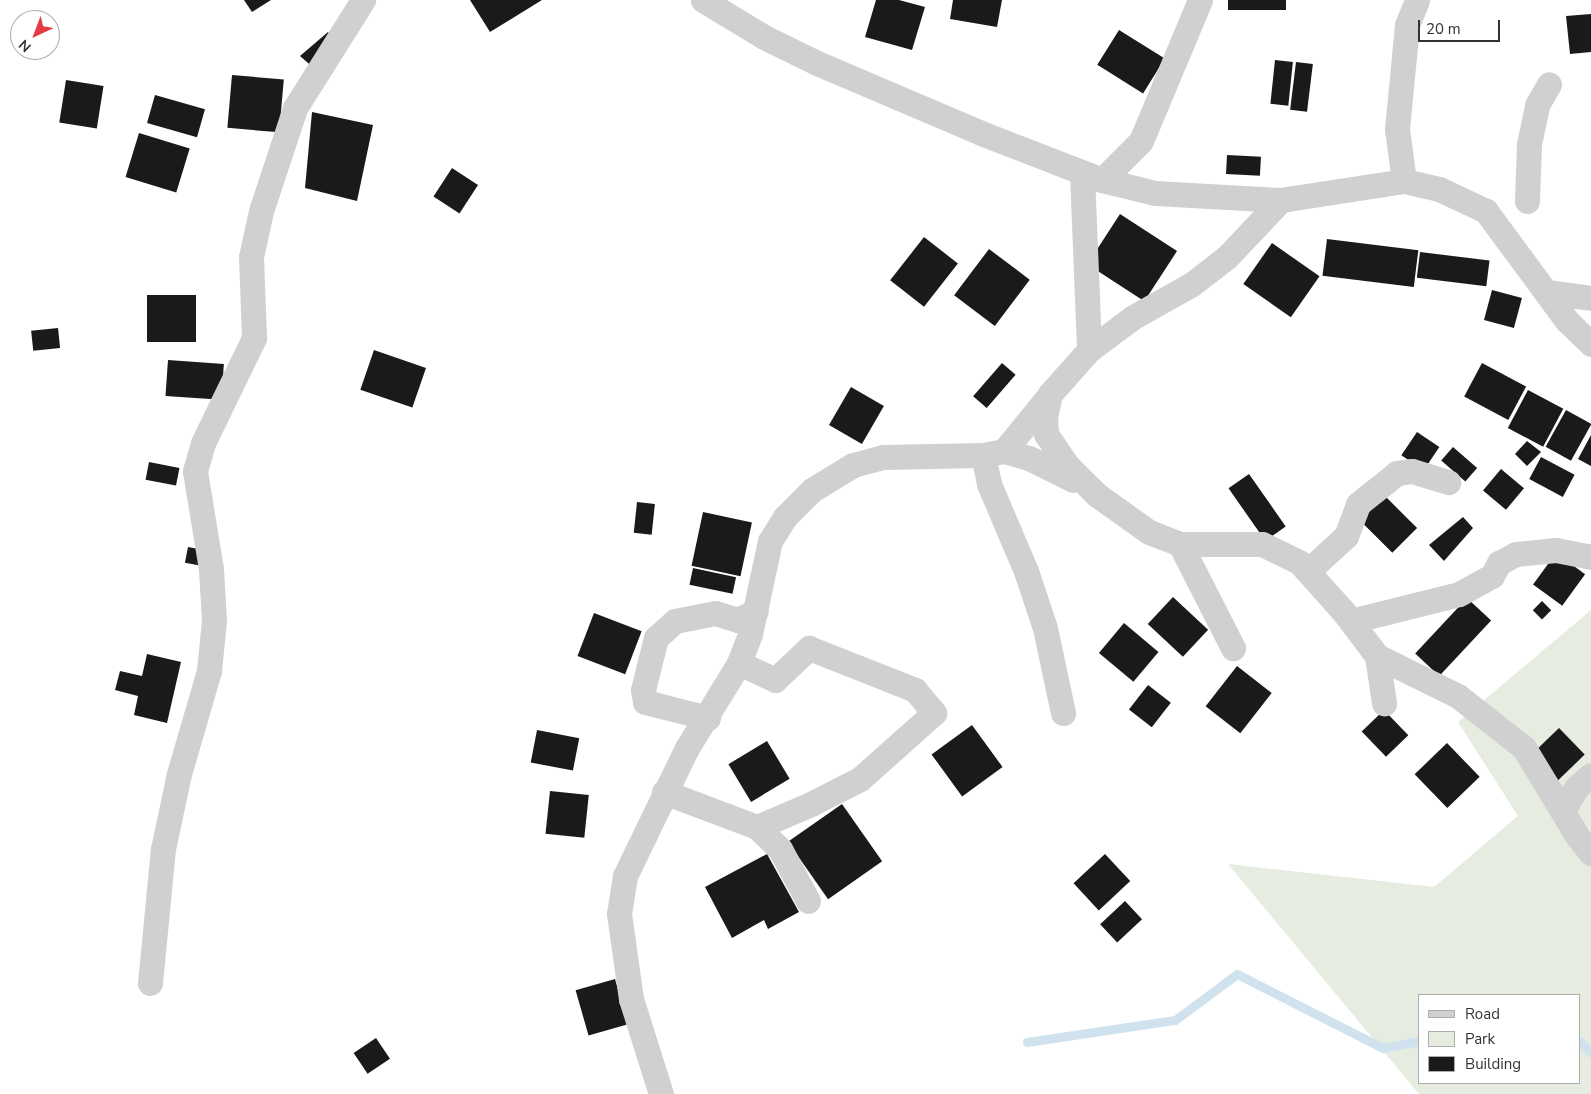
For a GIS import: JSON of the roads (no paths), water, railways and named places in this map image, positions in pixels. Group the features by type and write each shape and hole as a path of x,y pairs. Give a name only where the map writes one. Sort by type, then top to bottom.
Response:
{"street":[{"path":"150,983 163,849 179,774 209,671 214,620 211,569 195,471 203,443 254,338 251,257 261,210 295,108 363,0"},
{"path":"703,0 764,37 817,63 1092,177 1155,192 1281,200 1404,181 1439,189 1486,211 1567,321 1591,344"},
{"path":"1092,177 1141,141 1200,0"},
{"path":"1404,181 1397,129 1407,25 1417,0"},
{"path":"1527,201 1529,144 1537,105 1548,84"},
{"path":"1090,350 1092,177"},
{"path":"1063,713 1045,628 1026,571 989,484 993,453 1090,350 1132,318 1192,284 1227,257 1281,200"},
{"path":"1547,292 1591,298"},
{"path":"1050,394 1045,418 1046,434 1066,464 1096,494"},
{"path":"661,1094 631,998 619,914 625,876 664,792 687,748 708,718 739,663 756,610 770,540 785,517 812,490 853,465 883,457 993,453 1057,470 1096,494 1150,532 1180,544 1262,544 1279,550 1308,571 1351,621 1377,656 1476,708 1524,748 1578,837 1591,853"},
{"path":"1308,571 1346,536 1358,504 1397,473 1412,471 1448,482"},
{"path":"1180,544 1233,648"},
{"path":"1351,621 1459,594 1492,576 1499,563 1516,554 1556,550 1591,557"},
{"path":"708,718 646,702 643,690 656,638 675,621 715,613 738,620 756,610"},
{"path":"739,663 775,680 809,648 915,690 934,713 860,779 811,804 757,827"},
{"path":"1377,656 1384,703"},
{"path":"1563,810 1577,786 1591,775"},
{"path":"664,792 757,827 780,849 808,900"}],"waterway":[{"path":"1027,1042 1175,1020 1237,974 1383,1048 1418,1041"},
{"path":"1581,1042 1591,1053"}]}
